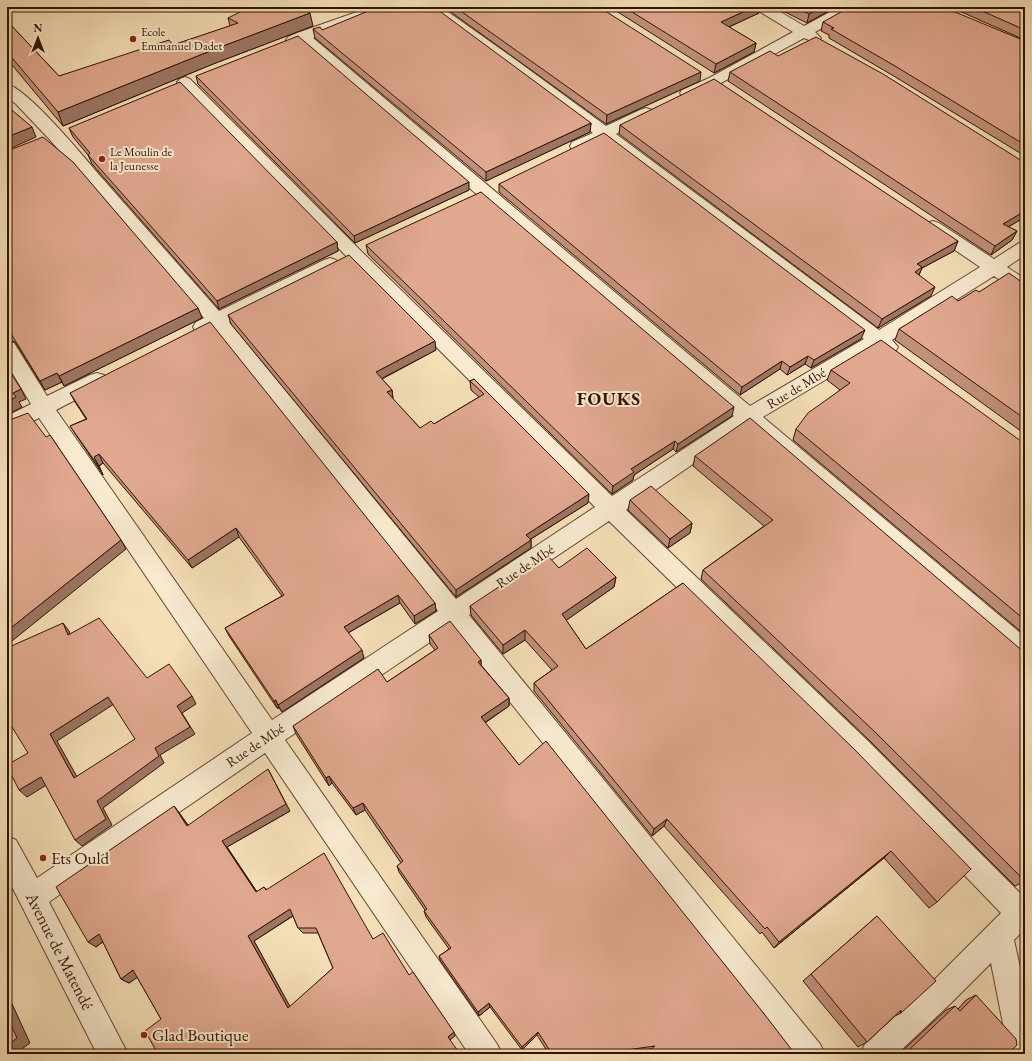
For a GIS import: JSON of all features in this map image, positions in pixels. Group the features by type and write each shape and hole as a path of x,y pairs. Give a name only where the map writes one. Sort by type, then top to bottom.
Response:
{"street":[{"path":"280,45 384,7"},
{"path":"432,7 511,63 903,358"},
{"path":"762,7 824,44"},
{"path":"562,154 714,81 850,7"},
{"path":"302,36 1025,652"},
{"path":"186,82 360,250 611,509 859,749 1023,911 941,993 875,1054"},
{"path":"7,89 22,101 57,137 216,320 810,1054"},
{"path":"923,220 1025,288"},
{"name":"Rue de Mbé","path":"32,898 269,736 749,416 927,310 1025,247"},
{"path":"188,334 360,250"},
{"path":"7,348 44,407 487,1054"},
{"path":"7,424 112,372"},
{"name":"Avenue de Matendé","path":"7,849 113,1054"},
{"path":"999,935 1024,1054"}],"building":[{"path":"250,7 305,7 310,13 58,112 7,52 7,21 59,76 169,40 173,45 238,23 228,18"},
{"path":"378,7 434,7 591,123 486,172 313,29 320,27 322,30"},
{"path":"455,7 599,7 701,72 607,115"},
{"path":"624,7 754,7 721,22 756,43 716,64"},
{"path":"795,7 822,7 809,14"},
{"path":"850,7 943,7 1025,41 1025,145 831,29 834,28 823,22"},
{"path":"973,7 1025,7 1025,30"},
{"path":"298,36 469,182 354,236 196,76"},
{"path":"816,37 883,74 1025,162 1025,211 1003,224 1017,231 995,246 730,72 770,51 778,56"},
{"path":"714,79 958,241 917,264 922,267 915,272 935,287 882,319 620,125"},
{"path":"180,82 337,242 217,301 88,155 90,153 69,128"},
{"path":"7,106 32,127 7,137"},
{"path":"604,133 865,330 814,360 808,356 790,367 782,361 742,387 499,184"},
{"path":"43,137 73,162 198,308 59,376 57,373 40,381 10,332 7,331 7,151"},
{"path":"481,192 734,407 678,444 675,441 631,469 634,472 613,486 366,245"},
{"path":"349,255 435,341 376,372 392,390 387,392 420,428 431,421 434,424 484,394 470,381 474,379 589,494 526,535 531,540 456,590 228,315"},
{"path":"1009,273 1025,283 1025,419 899,329 952,296 958,301 976,290 979,292"},
{"path":"210,322 435,603 414,616 398,595 344,627 362,650 278,705 225,628 284,595 236,528 188,560 99,454 94,457 99,467 70,426 87,419 70,393"},
{"path":"881,340 1025,444 1025,620 796,429 808,413 850,383 831,370"},
{"path":"7,367 21,389 13,393 16,397 7,402"},
{"path":"28,413 46,437 50,435 121,540 7,631 7,421"},
{"path":"750,418 1025,653 1025,880 875,732 703,570 773,520 695,456"},
{"path":"651,486 692,523 670,539 630,500"},
{"path":"587,548 616,577 562,614 586,649 683,583 855,750 971,869 937,902 891,851 779,942 767,927 765,929 667,819 654,829 534,683 558,666 525,630 503,645 470,606 547,555 559,568"},
{"path":"99,618 147,678 169,664 192,696 177,706 190,727 155,748 159,756 97,801 106,819 75,840 41,777 19,790 7,766 28,753 7,719 7,648 63,623 68,635","holes":["108,697 135,739 74,778 50,734"]},
{"path":"450,621 481,660 478,662 509,698 481,717 519,765 546,741 795,1054 645,1054 655,1046 597,1054 552,1054 538,1032 522,1047 489,1003 478,1012 439,956 451,948 424,911 427,909 397,866 403,861 363,803 353,808 329,776 326,778 293,726 378,669 387,682 438,648 429,635"},
{"path":"268,769 286,804 222,841 256,892 264,887 266,890 324,853 373,939 383,933 409,975 413,972 454,1032 448,1037 460,1054 158,1054 145,1031 161,1019 133,970 121,979 99,934 88,942 56,887 174,806 187,826","holes":["290,909 298,928 316,928 333,968 288,1008 248,936"]},
{"path":"877,916 936,981 901,1013 901,1010 867,1042 811,974"},
{"path":"976,995 1016,1039 1017,1045 1008,1054 910,1054 909,1050 955,1006 960,1011"},
{"path":"7,1016 17,1038 7,1046"}],"place":[{"name":"Ecole Emmanuel Dadet","path":"133,39"},
{"name":"Le Moulin de la Jeunesse","path":"102,159"},
{"name":"Ets Ould","path":"43,858"},
{"name":"Glad Boutique","path":"144,1035"}],"district":[{"name":"FOUKS","path":"609,399"}]}
